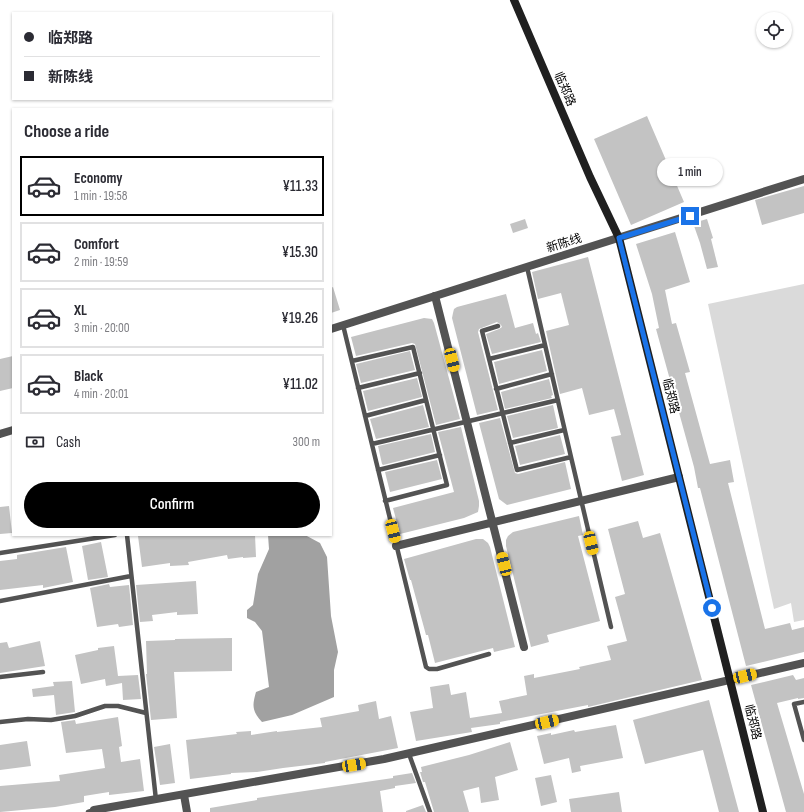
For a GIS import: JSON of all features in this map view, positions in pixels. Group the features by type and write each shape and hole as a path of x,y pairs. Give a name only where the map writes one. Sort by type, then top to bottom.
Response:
{"main road":[{"name":"临郑路","path":"514,0 590,178 619,238 763,812"}],"street":[{"name":"新陈线","path":"332,329 804,179"},
{"path":"436,296 524,647"},
{"path":"0,434 12,430"},
{"path":"396,546 679,477"},
{"path":"91,811 409,754 804,663"},
{"path":"184,795 187,812"}],"lane":[{"path":"526,267 611,627"},
{"path":"343,325 426,667 430,669 437,669 489,654"},
{"path":"498,326 482,330 516,470 571,457"},
{"path":"489,359 545,345"},
{"path":"352,361 413,347 440,454 447,485 386,501"},
{"path":"358,388 420,373"},
{"path":"496,389 552,374"},
{"path":"365,416 426,400"},
{"path":"372,444 558,400"},
{"path":"510,443 564,430"},
{"path":"378,470 440,454"},
{"path":"0,553 109,536"},
{"path":"127,536 156,800"},
{"path":"0,601 132,576"},
{"path":"0,677 43,672"},
{"path":"804,702 794,704 804,740"},
{"path":"0,722 28,719 51,720 75,716 105,706 118,706 146,713"},
{"path":"409,754 430,812"}],"shaded area":[{"path":"804,284 804,620 794,622 791,603 774,609 708,304"},
{"path":"268,536 307,536 320,543 327,557 331,616 338,652 334,670 334,697 292,715 262,722 256,715 254,701 256,692 269,687 262,631 255,622 247,618 247,610 253,605 258,574 269,549"}],"building":[{"path":"647,116 684,202 631,225 594,139"},
{"path":"804,186 804,213 762,225 755,200"},
{"path":"525,219 528,228 513,233 510,224"},
{"path":"707,219 713,238 711,239 718,267 707,269 693,223"},
{"path":"675,232 690,282 665,290 672,324 676,323 690,372 685,373 710,464 730,460 734,482 728,483 765,629 790,623 792,630 804,627 804,652 746,666 700,488 698,488 694,467 656,329 659,328 652,294 636,244"},
{"path":"588,257 644,475 622,481 611,437 621,435 614,409 589,415 582,388 560,394 546,331 569,325 561,293 538,299 532,272"},
{"path":"332,288 340,310 332,313"},
{"path":"506,294 515,328 533,323 536,334 538,333 541,342 492,354 486,334 499,329 502,327 501,325 497,322 479,329 478,332 498,410 477,415 452,318 453,313 454,309 457,307"},
{"path":"424,318 432,319 434,323 460,419 436,425 415,344 412,343 356,356 351,337"},
{"path":"542,350 547,371 499,384 494,362"},
{"path":"410,351 415,370 361,383 356,364"},
{"path":"12,356 12,388 0,391 0,359"},
{"path":"417,378 422,397 368,411 363,391"},
{"path":"549,379 553,395 551,396 552,398 505,409 501,392"},
{"path":"423,405 429,427 376,439 370,419"},
{"path":"553,405 558,428 513,438 507,416"},
{"path":"500,418 515,473 518,474 565,462 571,489 507,505 499,499 479,423"},
{"path":"461,427 479,501 478,512 464,518 400,534 393,508 454,492 438,432"},
{"path":"431,434 435,452 382,464 378,446"},
{"path":"560,435 565,454 520,465 515,446"},
{"path":"437,460 442,479 390,492 385,472"},
{"path":"9,506 12,533 0,534 0,507"},
{"path":"579,516 583,535 578,536 600,621 547,635 549,642 531,647 506,546 506,540 513,532"},
{"path":"638,521 643,538 660,533 702,680 588,707 588,705 500,722 500,724 471,728 472,732 416,741 410,712 433,708 430,687 449,684 451,695 466,692 470,718 502,713 499,701 527,695 524,676 534,674 534,678 580,669 579,667 611,660 607,646 627,641 615,597 625,594 608,529"},
{"path":"138,536 255,536 256,557 228,559 227,555 188,562 189,565 170,566 170,563 142,567"},
{"path":"476,539 483,539 490,547 515,647 494,652 493,648 435,663 428,635 426,635 404,559"},
{"path":"101,542 108,577 88,580 82,546"},
{"path":"66,547 73,582 43,588 43,585 0,590 0,561 17,559 17,555"},
{"path":"196,581 198,614 177,615 177,612 152,615 153,621 140,622 136,585"},
{"path":"109,584 110,587 129,585 133,625 119,627 118,624 97,627 90,588"},
{"path":"232,638 232,671 174,672 177,718 151,720 146,674 146,641"},
{"path":"40,641 45,666 0,673 0,643 7,642 9,648"},
{"path":"114,646 118,676 138,675 141,699 123,700 122,683 106,686 105,679 81,684 75,655 98,650 98,648"},
{"path":"793,675 796,680 804,678 804,698 777,703 804,794 804,812 786,812 751,685"},
{"path":"72,681 75,712 56,715 54,695 33,697 32,689 54,686 53,682"},
{"path":"709,700 739,812 719,812 703,750 645,764 633,720"},
{"path":"376,701 379,719 391,716 398,748 325,763 190,779 186,740 237,734 236,732 251,731 251,735 322,727 320,718 359,711 358,705"},
{"path":"118,717 122,746 119,747 121,762 140,759 144,791 109,795 109,792 84,796 84,802 55,807 0,812 0,786 60,781 59,775 105,768 102,749 66,753 61,722 75,720 76,724"},
{"path":"616,725 623,758 580,766 581,771 572,773 569,758 544,764 537,736 551,733 551,735 574,730 575,732"},
{"path":"27,741 31,766 0,770 0,745"},
{"path":"510,742 518,770 495,777 499,800 481,803 479,787 463,791 469,812 434,812 425,782 423,782 420,772 422,772 421,767 469,755"},
{"path":"170,744 175,783 160,785 154,747"},
{"path":"412,773 416,783 395,786 395,788 380,791 383,812 210,812 210,808 257,800 257,798 393,778 393,776"},
{"path":"551,775 557,802 541,806 535,778"},
{"path":"619,792 622,812 571,812 569,799"},
{"path":"423,805 426,812 406,812 406,811"}],"route":[{"path":"690,216 619,238 712,608"}]}
